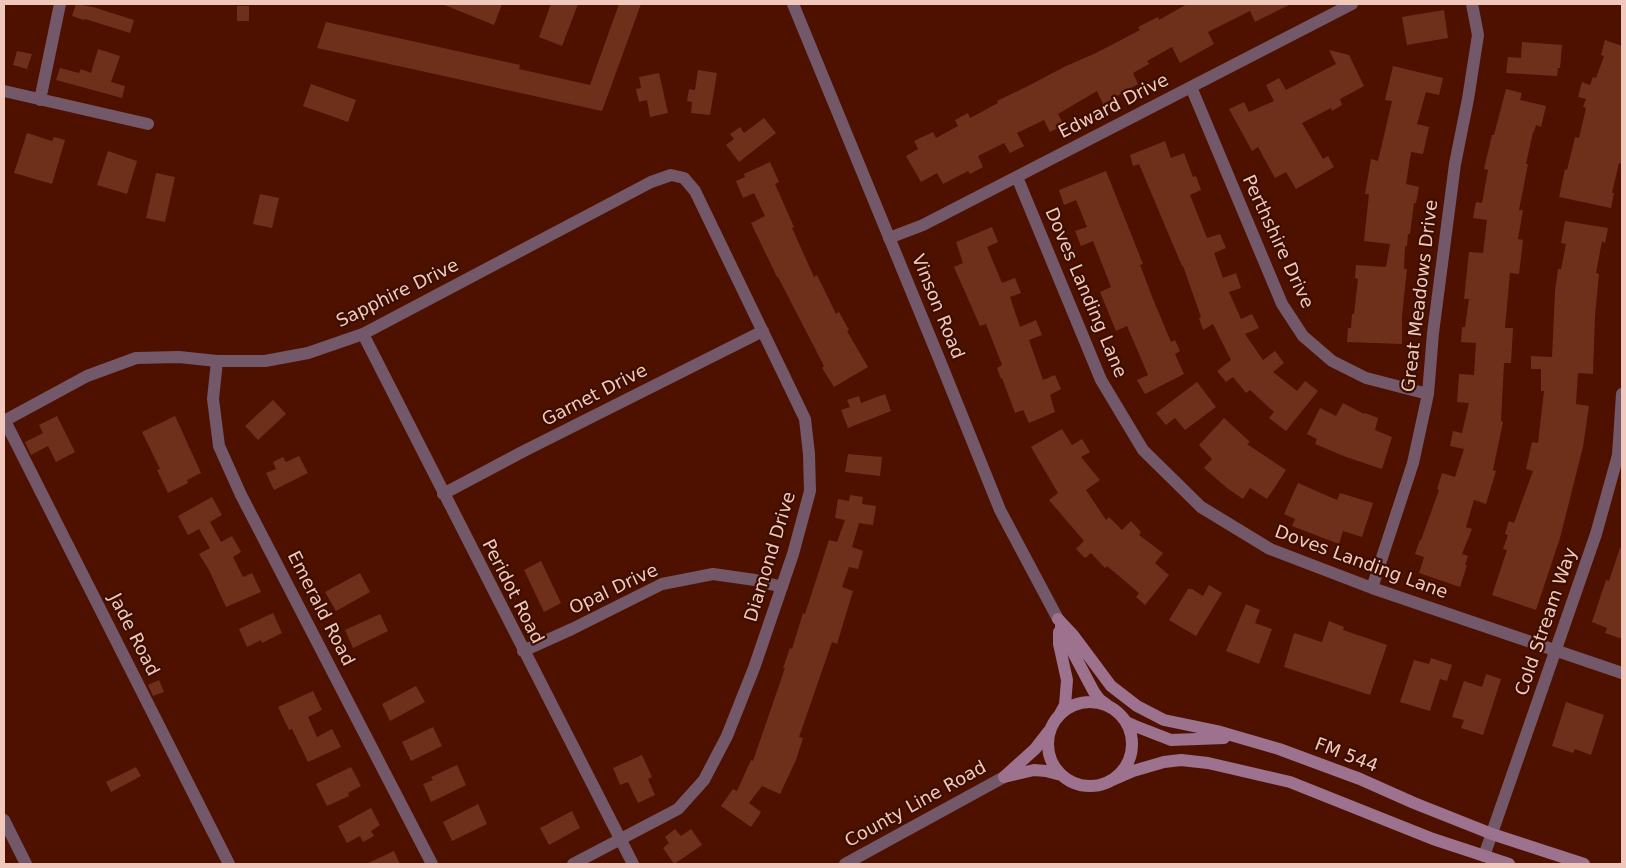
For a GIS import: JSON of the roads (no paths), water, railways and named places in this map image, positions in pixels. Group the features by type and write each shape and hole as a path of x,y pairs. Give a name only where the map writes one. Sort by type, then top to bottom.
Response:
{"main road":[{"name":"FM 544","path":"1058,619 1073,635 1111,686 1137,706 1164,720 1217,731 1279,749 1492,834 1584,864"},
{"path":"1058,619 1068,643 1094,692 1100,700 1119,713 1126,722 1132,739 1130,757 1121,773 1110,781"},
{"path":"1058,619 1059,644 1066,680 1066,694 1062,712"},
{"path":"1004,777 1035,749 1048,734 1057,717 1069,707 1093,701 1109,706"},
{"path":"1126,722 1171,740 1238,738"},
{"path":"1048,734 1049,755 1052,763 1061,775 1071,782 1098,786 1142,768 1164,762 1181,760 1208,763 1290,782 1433,839 1509,864"},
{"path":"1004,777 1034,770 1061,775"}],"street":[{"path":"40,100 60,4"},
{"name":"Vinson Road","path":"792,4 1000,510 1058,619"},
{"name":"Edward Drive","path":"889,238 923,225 1352,4"},
{"name":"Great Meadows Drive","path":"1372,588 1413,463 1428,394 1432,333 1455,164 1478,35 1472,4"},
{"name":"Perthshire Drive","path":"1191,87 1282,304 1303,336 1332,361 1366,378 1428,394"},
{"path":"4,92 148,124"},
{"name":"Diamond Drive","path":"574,864 678,809 704,780 727,736 754,668 793,554 810,491 809,454 805,419 695,191 684,178 671,175 651,182"},
{"name":"Doves Landing Lane","path":"1017,177 1101,380 1143,450 1200,507 1270,550 1372,588 1622,673"},
{"name":"Sapphire Drive","path":"5,421 88,376 136,358 179,357 265,361 308,353 363,334 651,182"},
{"name":"Garnet Drive","path":"444,494 524,451 763,331"},
{"name":"Peridot Road","path":"363,334 632,864"},
{"name":"Emerald Road","path":"217,360 213,399 219,446 246,504 432,864"},
{"name":"Cold Stream Way","path":"1484,856 1596,534 1618,455 1622,394"},
{"name":"Jade Road","path":"5,421 229,864"},
{"name":"Opal Drive","path":"523,651 662,584 713,574 755,580 782,587"},
{"name":"County Line Road","path":"845,864 1004,777"},
{"path":"4,820 26,864"}]}
